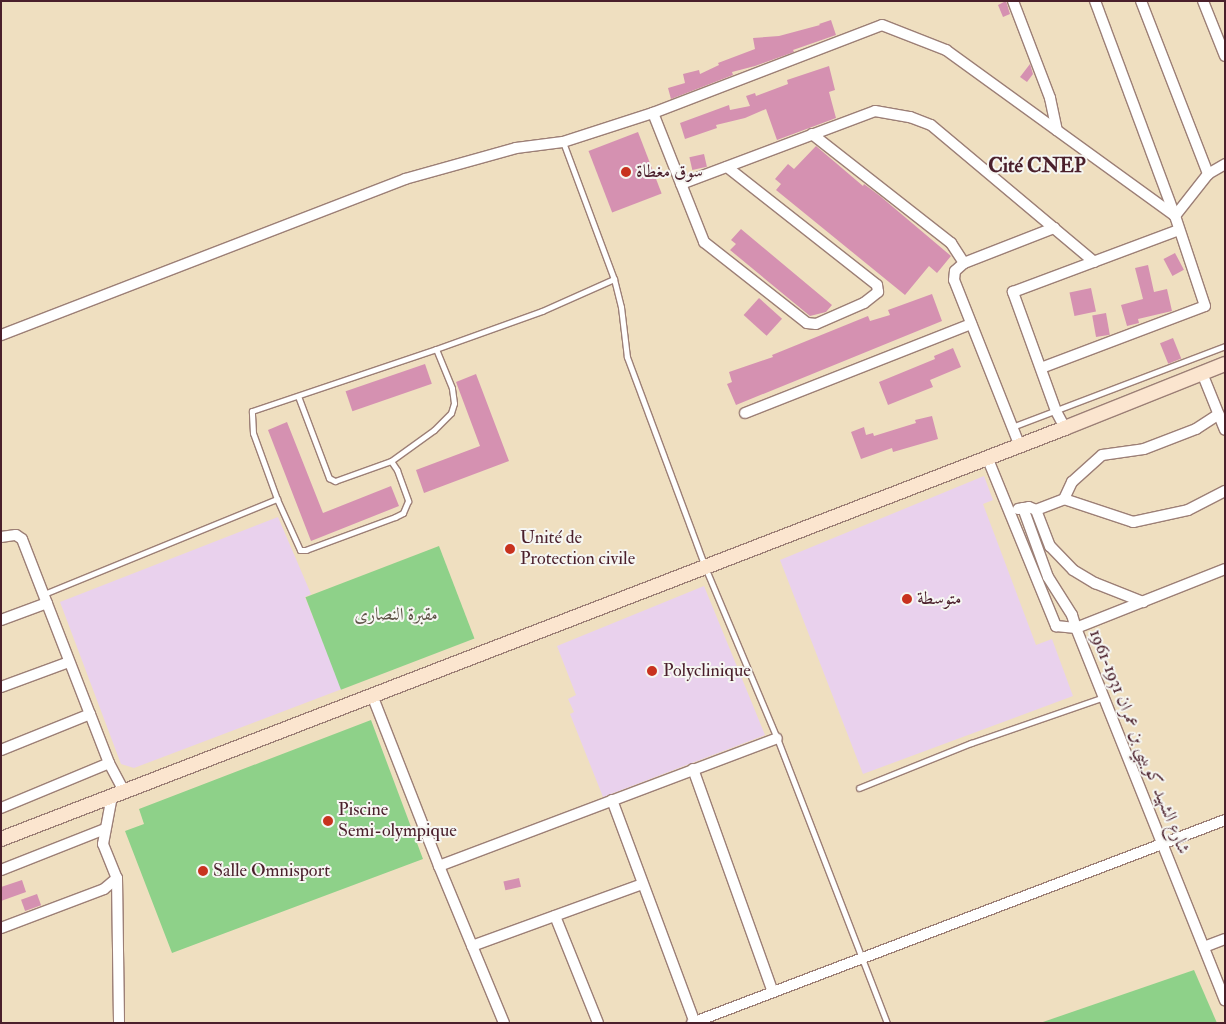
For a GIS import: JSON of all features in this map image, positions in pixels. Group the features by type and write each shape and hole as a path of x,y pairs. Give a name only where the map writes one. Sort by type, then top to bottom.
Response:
{"main road":[{"path":"1,839 1019,444 1065,428 1225,364"}],"street":[{"path":"1013,1 1050,98 1057,130"},
{"path":"1041,368 1205,306 1175,216 1095,1"},
{"path":"1141,1 1208,174"},
{"path":"1202,1 1225,56"},
{"path":"1,335 405,179 516,148 563,142 653,113 882,25 946,50 1175,216"},
{"path":"681,184 875,110 910,117 931,125 1094,262"},
{"path":"653,113 704,242 807,323 816,324 864,303 878,292 877,285 727,167"},
{"path":"812,134 951,243 964,263"},
{"path":"1175,216 1208,174 1225,164"},
{"path":"1019,444 954,280 954,271 964,263 1054,228"},
{"path":"1065,428 1056,411 1014,292 1179,230"},
{"path":"745,413 971,324"},
{"path":"1202,373 1225,430"},
{"path":"1064,499 1072,482 1102,455 1144,449 1196,429 1219,414"},
{"name":"شارع الشهيد كوبيبي بن عمران 1931-1961","path":"987,457 1056,626 1076,628 1105,696 1204,947 1222,987 1225,1000"},
{"path":"1008,511 1029,507 1036,510 1064,499 1133,522 1188,510 1225,491"},
{"path":"1023,508 1048,577 1072,615 1076,628 1225,569"},
{"path":"1036,510 1050,546 1073,570 1095,583 1143,602"},
{"path":"1,537 16,535 22,539 109,763 118,794 105,829 103,844 117,878 119,1023"},
{"path":"1,620 45,598"},
{"path":"1,687 69,662"},
{"path":"372,695 439,866 504,1023"},
{"path":"1,750 90,714"},
{"path":"439,866 777,738"},
{"path":"1,808 109,763"},
{"path":"693,769 773,992"},
{"path":"612,800 694,1022 1225,820"},
{"path":"1,870 105,829"},
{"path":"1,928 104,889 117,878"},
{"path":"472,946 642,884"},
{"path":"555,916 598,1023"},
{"path":"1204,947 1225,939"}],"lane":[{"path":"563,142 614,280 627,357 705,567 777,738 887,1023"},
{"path":"390,461 398,470 408,501 403,513 306,550 300,550 277,499 253,433 252,411 436,349 542,310 614,280"},
{"path":"1012,427 1225,346"},
{"path":"298,396 328,478 335,481 390,461 434,430 451,413 454,403 452,388 436,349"},
{"path":"45,598 277,499"},
{"path":"859,788 970,743 1105,696"}],"shaded area":[{"name":"متوسطة","path":"984,476 993,500 983,504 1036,645 1052,639 1073,696 863,774 780,560"},
{"path":"278,517 311,594 305,597 342,689 134,768 121,764 60,602"},
{"name":"Polyclinique","path":"704,586 765,735 603,797 570,714 574,712 568,699 576,695 557,646"}],"green space":[{"name":"مقبرة النصارى","path":"439,546 474,638 341,690 305,597"},
{"path":"371,720 423,859 172,953 125,831 144,824 139,809"},
{"path":"1194,970 1217,1023 1040,1023"}],"building":[{"path":"1006,1 1010,14 1003,17 998,5"},
{"path":"831,20 836,35 755,66 732,72 733,75 671,99 668,88 685,83 683,74 699,70 700,74 719,65 718,63 755,49 753,38 779,36 820,25"},
{"path":"1030,64 1033,74 1027,82 1020,77"},
{"path":"829,66 835,90 829,92 836,118 777,140 766,109 745,118 716,125 717,128 685,139 680,123 729,105 730,110 750,106 746,96 755,93 756,96 788,84 787,80"},
{"name":"سوق مغطاة","path":"638,132 662,194 612,213 589,151"},
{"path":"816,146 863,186 864,184 880,196 951,256 937,273 929,266 905,295 776,190 781,184 775,179 788,164 794,169"},
{"path":"704,154 707,167 692,170 689,157"},
{"path":"741,229 832,305 826,312 810,316 730,250 736,244 731,240"},
{"path":"1175,253 1184,270 1172,276 1164,259"},
{"path":"1148,265 1154,292 1167,289 1172,311 1138,319 1139,323 1127,326 1121,305 1143,299 1135,268"},
{"path":"1091,288 1096,311 1074,316 1069,293"},
{"path":"932,294 942,321 736,405 727,384 732,382 729,372 773,357 772,355 868,316 870,321 890,315 888,310"},
{"path":"759,298 782,319 767,336 744,315"},
{"path":"1106,313 1110,335 1096,337 1092,315"},
{"path":"1173,338 1181,358 1168,364 1160,343"},
{"path":"953,348 961,367 930,380 933,387 888,405 879,382 935,359 934,356"},
{"path":"425,364 432,384 352,411 346,391"},
{"path":"476,374 509,461 424,493 416,470 480,446 456,382"},
{"path":"932,416 938,439 893,452 892,448 861,459 851,432 864,427 866,435 873,433 874,436 916,423 915,420"},
{"path":"287,422 323,513 391,486 399,506 311,541 268,430"},
{"path":"519,878 521,887 505,890 503,882"},
{"path":"22,880 26,892 1,901 1,887"},
{"path":"37,894 41,905 25,911 21,900"}],"place":[{"name":"سوق مغطاة","path":"626,172"},
{"name":"Unité de Protection civile","path":"510,549"},
{"name":"متوسطة","path":"907,599"},
{"name":"Polyclinique","path":"652,671"},
{"name":"Piscine Semi-olympique","path":"328,821"},
{"name":"Salle Omnisport","path":"203,871"}],"district":[{"name":"Cité CNEP","path":"1037,165"}]}
